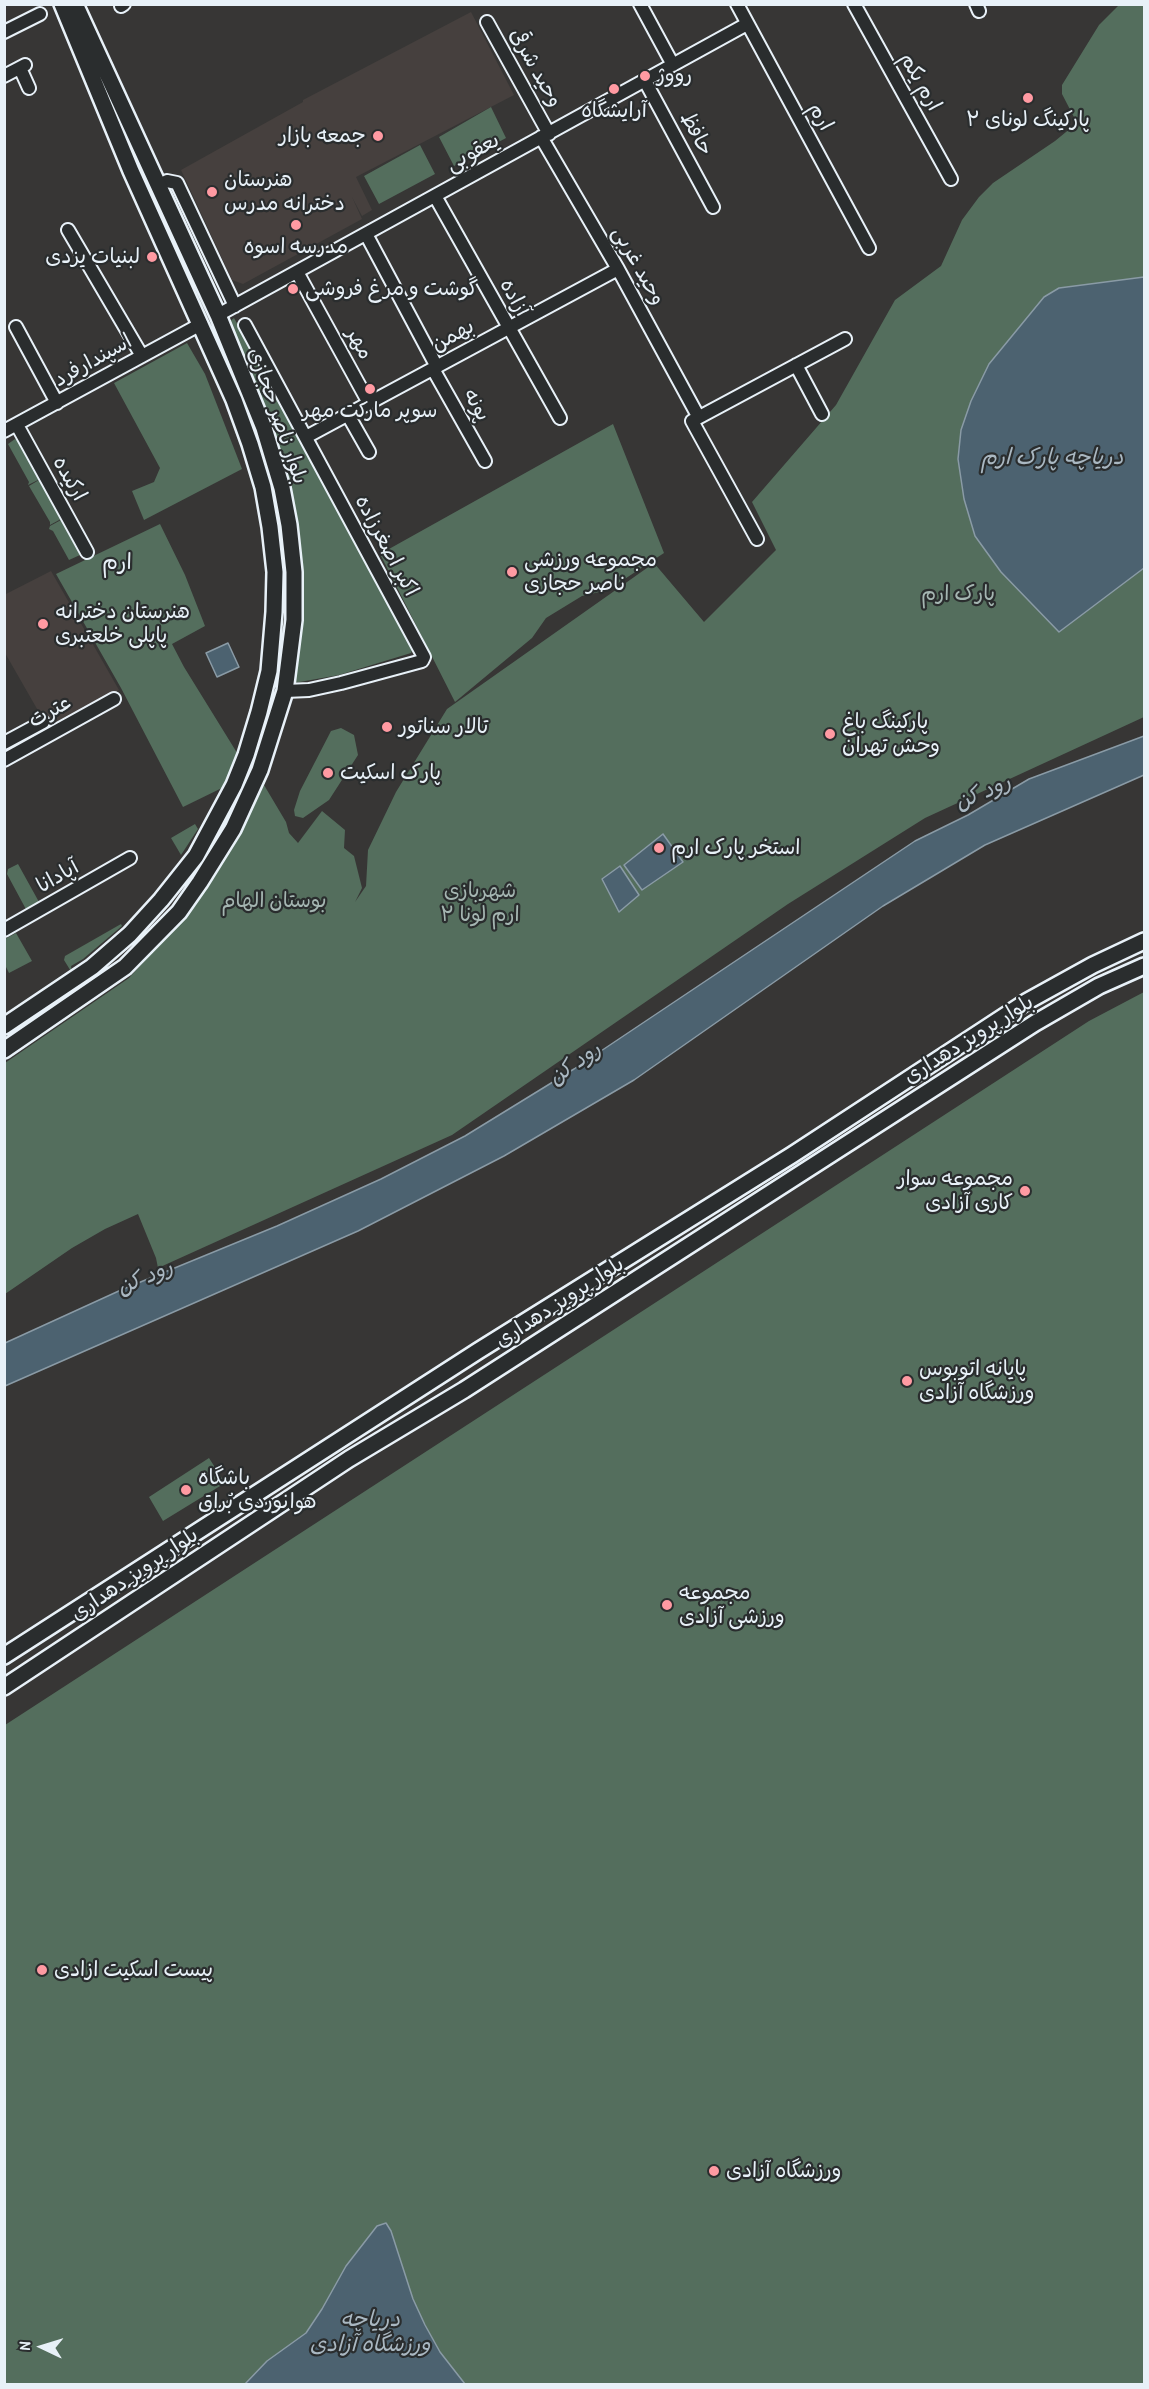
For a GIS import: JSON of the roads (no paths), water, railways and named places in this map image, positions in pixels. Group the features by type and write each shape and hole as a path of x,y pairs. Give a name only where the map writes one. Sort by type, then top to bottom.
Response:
{"main road":[{"name":"بلوار ناصر حجازی","path":"6,1024 92,967 130,934 196,856 234,785 259,712 269,671 274,612 275,572 270,527 263,487 250,444 234,400 131,171 62,4"},
{"name":"بلوار ناصر حجازی","path":"4,1050 125,967 179,912 200,882 233,829 260,770 285,691 295,590 286,507 264,428 218,315 75,4"},
{"path":"85,4 148,160"},
{"path":"45,9 85,80 131,171"},
{"name":"بلوار پرویز دهداری","path":"4,1656 468,1357 792,1155 1026,1002 1092,965 1144,941"},
{"name":"بلوار پرویز دهداری","path":"4,1687 349,1459 464,1390 1035,1023 1099,986 1144,966"}],"street":[{"path":"640,4 673,65"},
{"name":"ارم","path":"736,4 869,248"},
{"name":"ارم یکم","path":"854,4 951,179"},
{"path":"4,32 45,9"},
{"name":"وحید شرقی","path":"487,22 545,135"},
{"name":"یعقوبی","path":"218,315 747,24"},
{"path":"4,76 22,67 29,88"},
{"name":"حافظ","path":"645,81 713,207"},
{"name":"وحید غربی","path":"545,135 618,268 757,539"},
{"path":"159,185 172,181 177,183 235,306"},
{"name":"آزاده","path":"435,196 560,418"},
{"path":"68,230 142,356"},
{"name":"پونه","path":"366,234 484,461"},
{"name":"بهمن","path":"306,437 618,268"},
{"name":"مهر","path":"297,272 369,403"},
{"name":"اسپندارفرد","path":"4,431 201,324"},
{"name":"اکبر اصغرزاده","path":"245,325 424,659 341,683 309,690 285,691"},
{"path":"16,327 57,403"},
{"path":"695,419 845,339"},
{"path":"796,365 822,414"},
{"path":"348,415 369,452"},
{"name":"ارکیده","path":"17,425 87,552"},
{"name":"عترت","path":"4,760 114,699"},
{"path":"4,743 43,722"},
{"name":"آپادانا","path":"4,930 130,858"}],"water":[{"name":"دریاچه پارک ارم","path":"1144,277 1144,568 1059,632 1001,572 975,536 964,499 958,459 961,430 971,401 989,364 1044,297 1059,288"},
{"path":"228,643 239,667 217,677 206,653"},
{"path":"1144,736 1144,775 985,845 883,906 634,1080 504,1156 358,1231 5,1386 5,1343 121,1290 277,1226 381,1179 465,1136 574,1069 915,841 968,815 1029,779"},
{"name":"استخر پارک ارم","path":"663,834 683,862 642,890 624,865"},
{"path":"620,866 639,895 619,912 602,879"},
{"name":"دریاچه ورزشگاه آزادی","path":"386,2223 391,2231 413,2299 425,2325 440,2352 465,2384 245,2384 267,2361 306,2333 346,2266 377,2226"}],"place":[{"name":"رووژ","path":"645,76"},
{"name":"آرایشگاه","path":"614,89"},
{"name":"پارکینگ لونای ۲","path":"1028,98"},
{"name":"جمعه‌ بازار","path":"378,136"},
{"name":"هنرستان دخترانه مدرس","path":"212,192"},
{"name":"مدرسه اسوه","path":"296,225"},
{"name":"لبنیات یزدی","path":"152,257"},
{"name":"گوشت و مرغ فروشی","path":"293,289"},
{"name":"سوپر مارکت مهر","path":"370,389"},
{"name":"مجموعه ورزشی ناصر حجازی","path":"512,572"},
{"name":"هنرستان دخترانه پاپلی خلعتبری","path":"43,624"},
{"name":"تالار سناتور","path":"387,727"},
{"name":"پارکینگ باغ وحش تهران","path":"830,734"},
{"name":"پارک اسکیت","path":"328,773"},
{"name":"استخر پارک ارم","path":"659,848"},
{"name":"مجموعه سوار کاری آزادی","path":"1025,1191"},
{"name":"پایانه اتوبوس ورزشگاه آزادی","path":"907,1381"},
{"name":"باشگاه هوانوردی بُراق","path":"186,1490"},
{"name":"مجموعه ورزشی آزادی","path":"667,1605"},
{"name":"پیست اسکیت ازادی","path":"42,1970"},
{"name":"ورزشگاه آزادی","path":"714,2171"}],"district":[{"name":"ارم","path":"117,563"}],"park label":[{"name":"پارک ارم","path":"958,594"},
{"name":"بوستان الهام","path":"274,901"},
{"name":"شهربازی ارم لونا ۲","path":"480,903"}],"water label":[{"name":"رود کن","path":"983,793"},
{"name":"رود کن","path":"575,1064"},
{"name":"رود کن","path":"145,1278"}]}
